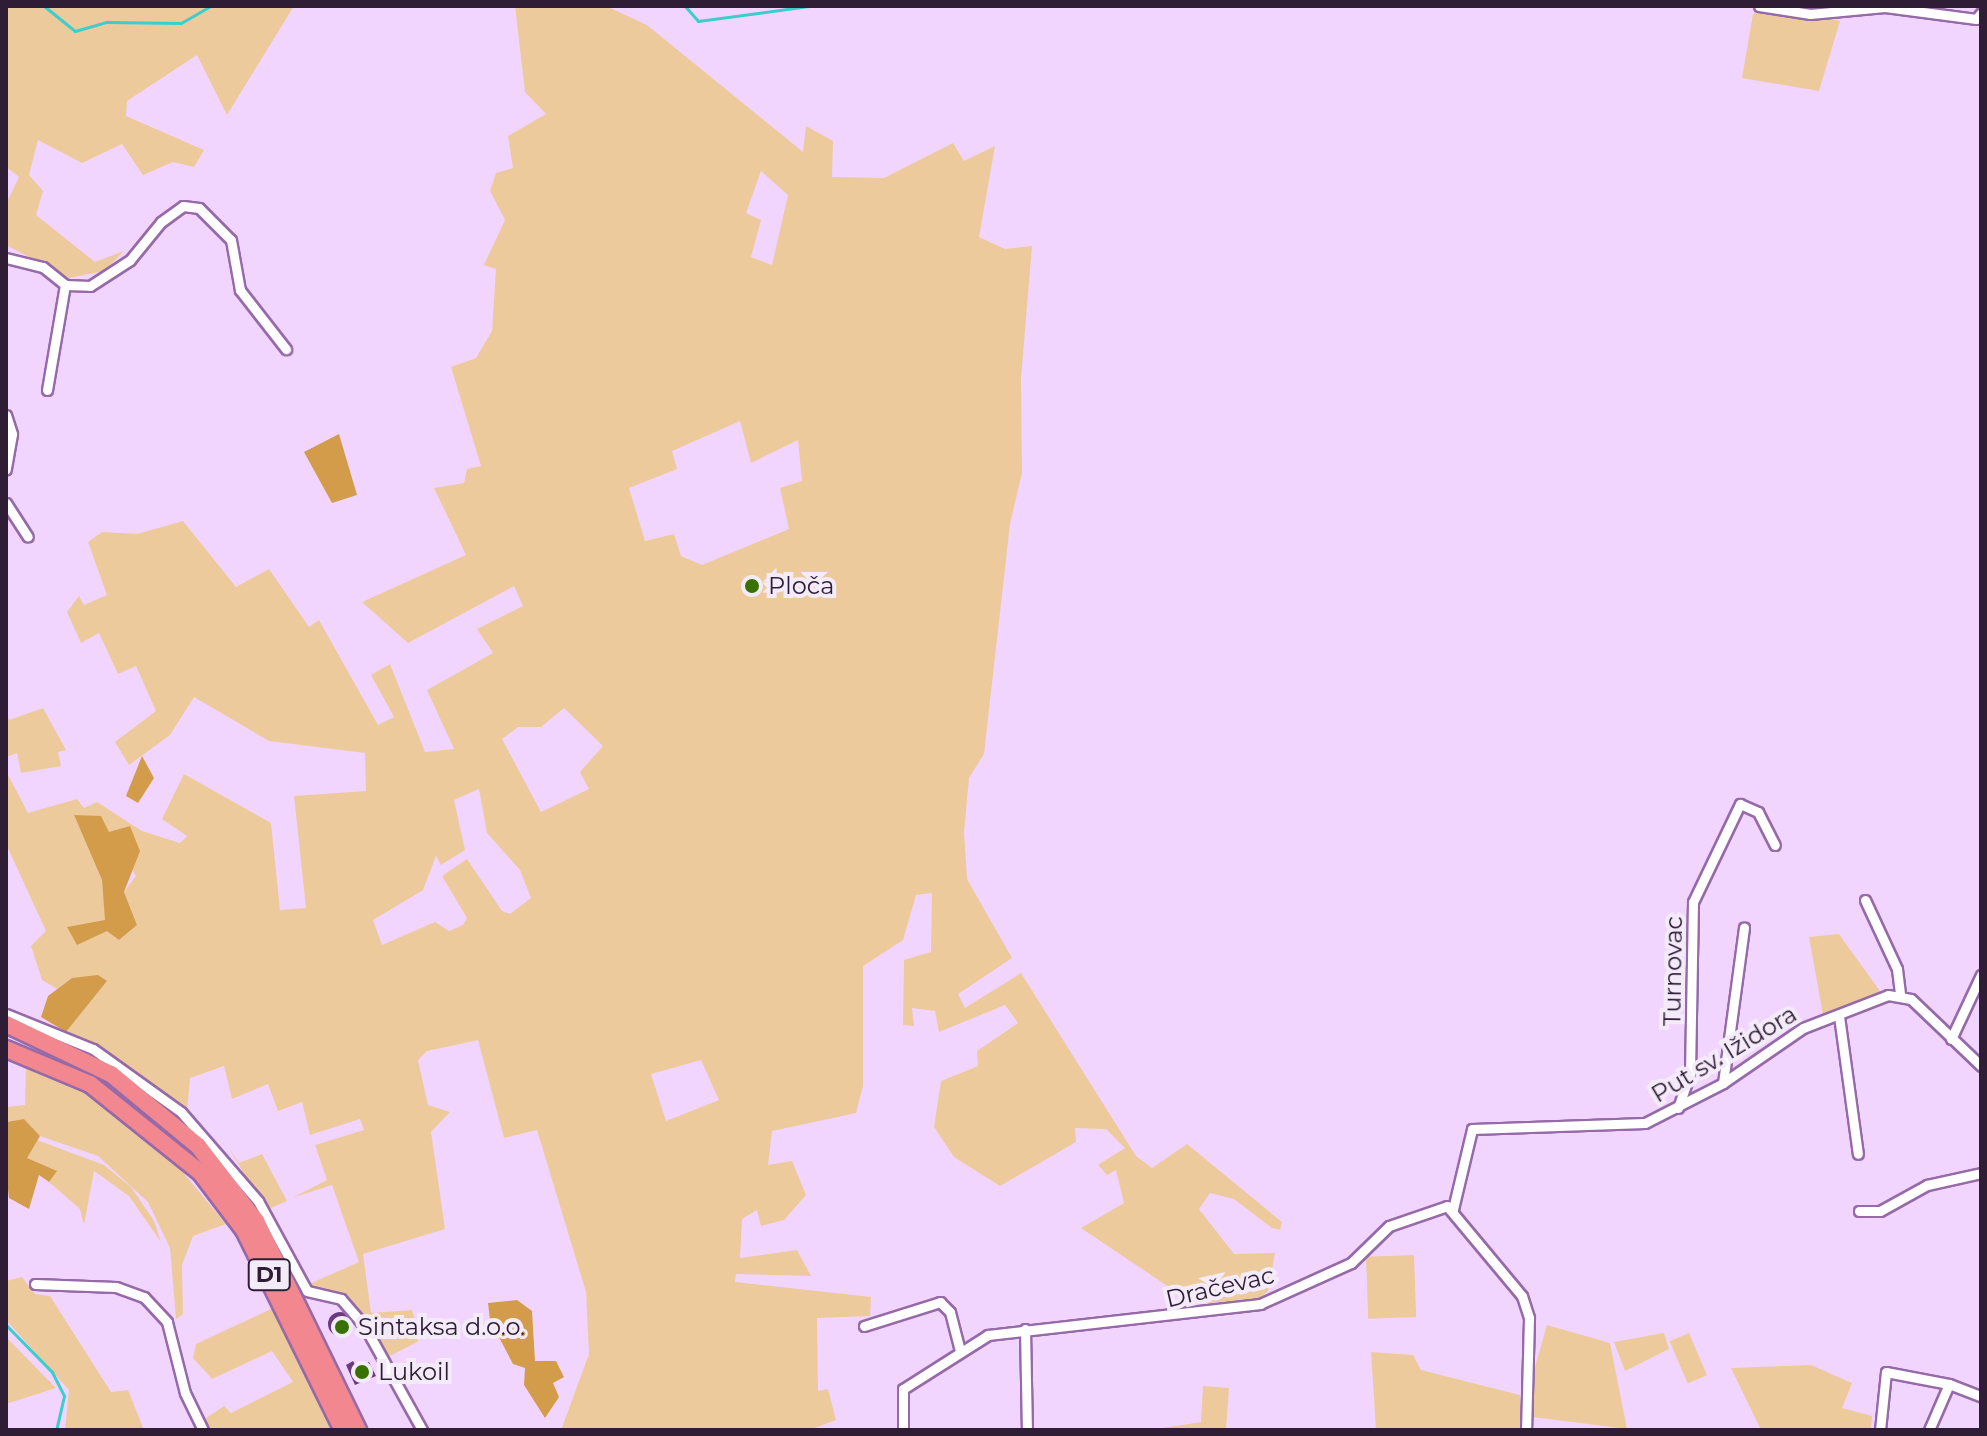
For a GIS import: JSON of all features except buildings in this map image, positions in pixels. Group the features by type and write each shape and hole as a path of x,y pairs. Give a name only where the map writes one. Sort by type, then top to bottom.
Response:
{"highway":[{"name":"D1","path":"6,1024 111,1074 172,1120 237,1191 302,1311 358,1430"},
{"name":"D1","path":"6,1049 111,1097 165,1139 244,1230 343,1430"},
{"path":"302,1311 332,1350"}],"street":[{"path":"1759,6 1810,14 1885,7 1976,19 1981,13"},
{"path":"6,258 43,267 65,285 104,281 161,222 183,206 199,208 231,240 240,290 286,349"},
{"path":"47,390 65,285"},
{"path":"6,415 12,434 6,469"},
{"path":"6,503 28,537"},
{"name":"Turnovac","path":"1678,1108 1690,1074 1693,902 1740,804 1758,812 1775,845"},
{"path":"1865,900 1897,969 1900,995 1981,1066"},
{"path":"1723,1083 1744,927"},
{"path":"1951,1039 1981,975"},
{"name":"Put sv. Ižidora","path":"1450,1207 1472,1129 1645,1123 1723,1083 1803,1028 1900,995"},
{"path":"6,1014 93,1049 181,1112 258,1201 307,1291 341,1299 354,1313 390,1361 422,1430"},
{"path":"1839,1016 1858,1154"},
{"path":"1859,1211 1880,1211 1927,1185 1981,1173"},
{"path":"1450,1207 1526,1307 1526,1430"},
{"name":"Dračevac","path":"903,1430 903,1389 988,1335 1025,1329 1149,1322 1260,1304 1351,1263 1389,1226 1450,1207"},
{"path":"35,1284 116,1287 144,1297 171,1336 203,1430"},
{"path":"864,1326 940,1302 960,1351"},
{"path":"1025,1329 1027,1430"},
{"path":"1880,1430 1886,1372 1949,1384 1981,1396"},
{"path":"1929,1430 1949,1384"}],"shaded area":[{"path":"6,6 294,6 227,115 197,55 127,101 126,116 204,150 194,167 173,162 143,175 122,144 82,163 38,140 29,175 43,191 36,215 95,262 124,251 104,271 69,278 6,245 6,204 19,177 6,167"},
{"path":"515,6 606,6 647,25 803,152 806,126 833,141 832,177 884,178 953,143 964,161 995,146 979,237 1005,249 1032,246 1021,379 1022,473 1010,524 984,754 969,778 964,832 967,879 1012,958 958,994 965,1008 1021,973 1136,1156 1152,1168 1187,1144 1282,1222 1280,1230 1272,1228 1234,1199 1210,1193 1199,1209 1234,1254 1275,1253 1268,1291 1259,1299 1194,1304 1081,1228 1124,1203 1116,1170 1107,1175 1098,1165 1125,1148 1106,1129 1075,1128 1076,1142 1000,1186 954,1157 934,1127 941,1081 978,1066 977,1051 1018,1023 1005,1005 939,1032 935,1011 912,1008 914,1026 903,1025 904,960 931,952 932,893 916,895 903,940 863,966 863,1086 856,1113 772,1131 768,1165 792,1161 806,1195 784,1220 761,1226 757,1210 742,1219 740,1258 797,1250 811,1276 736,1274 735,1282 871,1297 870,1316 817,1318 818,1391 828,1389 836,1420 809,1430 561,1430 589,1354 586,1292 537,1130 504,1138 478,1040 427,1051 418,1060 428,1105 450,1112 431,1132 445,1229 363,1254 371,1313 412,1310 421,1340 390,1356 345,1297 318,1295 307,1285 359,1262 332,1185 292,1198 327,1180 315,1145 364,1130 360,1119 310,1135 302,1102 278,1111 268,1084 232,1099 224,1066 190,1078 187,1112 66,1032 107,981 72,978 57,989 42,980 31,946 46,931 6,844 6,771 28,813 77,799 84,808 97,802 142,831 180,843 187,836 162,819 184,774 271,823 280,910 306,908 294,796 366,791 365,753 269,741 194,697 170,735 129,765 115,742 156,711 136,666 118,674 99,633 81,643 67,612 79,596 84,605 107,595 88,542 102,532 137,534 183,521 236,587 269,569 309,627 319,620 378,725 394,717 371,675 390,664 425,752 454,749 427,690 493,653 477,629 523,606 514,586 408,643 362,602 466,555 434,488 464,483 467,469 481,466 451,367 476,358 492,331 496,269 484,265 505,220 490,191 496,173 513,168 508,136 546,114 525,92","holes":["761,171 788,195 772,265 751,257 761,220 746,213","740,421 751,463 798,440 802,481 780,488 789,529 702,565 681,556 674,534 645,541 629,488 677,469 672,451","564,708 603,746 580,772 589,789 541,812 502,739 518,727 541,727","479,789 487,833 520,870 531,898 510,914 502,911 467,859 442,876 467,918 463,925 449,931 435,922 382,945 373,920 423,890 436,856 441,865 465,850 454,800","74,815 109,832 136,876 124,892 137,925 119,940 108,931 102,880","701,1060 719,1100 666,1121 651,1074"]},
{"path":"1779,7 1840,21 1819,91 1742,78 1753,14"},
{"path":"339,434 357,495 332,503 304,452"},
{"path":"43,708 66,750 58,752 61,766 21,773 17,753 6,757 6,713 9,720"},
{"path":"142,756 154,778 138,803 126,796"},
{"path":"74,815 101,816 109,832 130,826 140,851 124,892 137,925 119,940 107,931 77,945 67,927 105,920 102,880"},
{"path":"1839,934 1882,994 1823,1015 1809,937"},
{"path":"98,975 107,981 66,1032 41,1017 48,996 72,978"},
{"path":"26,1064 109,1105 159,1144 226,1224 193,1236 182,1265 183,1314 176,1319 170,1248 148,1202 98,1156 40,1136 24,1119 6,1122 6,1107 25,1105"},
{"path":"24,1119 40,1136 27,1158 57,1171 49,1182 39,1175 29,1209 9,1198 6,1174 6,1122"},
{"path":"37,1140 104,1165 131,1187 154,1221 161,1242 129,1196 94,1171 84,1225 80,1209 49,1182 56,1171 26,1158"},
{"path":"228,1147 239,1163 262,1154 287,1201 266,1210"},
{"path":"1414,1255 1416,1317 1368,1319 1366,1257"},
{"path":"22,1277 35,1294 50,1296 111,1392 128,1390 144,1430 65,1430 69,1390 6,1320 6,1281"},
{"path":"517,1300 532,1311 535,1361 556,1361 564,1377 553,1383 559,1397 545,1418 524,1385 525,1368 513,1364 490,1320 488,1303"},
{"path":"273,1308 331,1430 210,1430 203,1420 224,1406 231,1413 293,1382 272,1351 212,1379 193,1358 196,1344"},
{"path":"1547,1325 1610,1343 1627,1429 1533,1417 1530,1384"},
{"path":"1664,1333 1669,1349 1625,1371 1614,1342"},
{"path":"1689,1333 1707,1375 1688,1384 1670,1341"},
{"path":"6,1337 56,1388 6,1404"},
{"path":"1371,1352 1413,1355 1421,1370 1520,1395 1522,1430 1376,1430"},
{"path":"1811,1365 1852,1383 1842,1408 1872,1416 1871,1429 1761,1430 1731,1368"},
{"path":"1203,1386 1229,1388 1226,1430 1150,1430 1201,1422"}],"waterway":[{"path":"44,6 75,31 107,22 181,23 211,6"},
{"path":"685,6 698,21 809,6"},
{"path":"6,1325 52,1372 64,1396 56,1430"}],"place":[{"name":"Ploča","path":"752,586"},
{"name":"Sintaksa d.o.o.","path":"342,1327"},
{"name":"Lukoil","path":"362,1372"}]}
